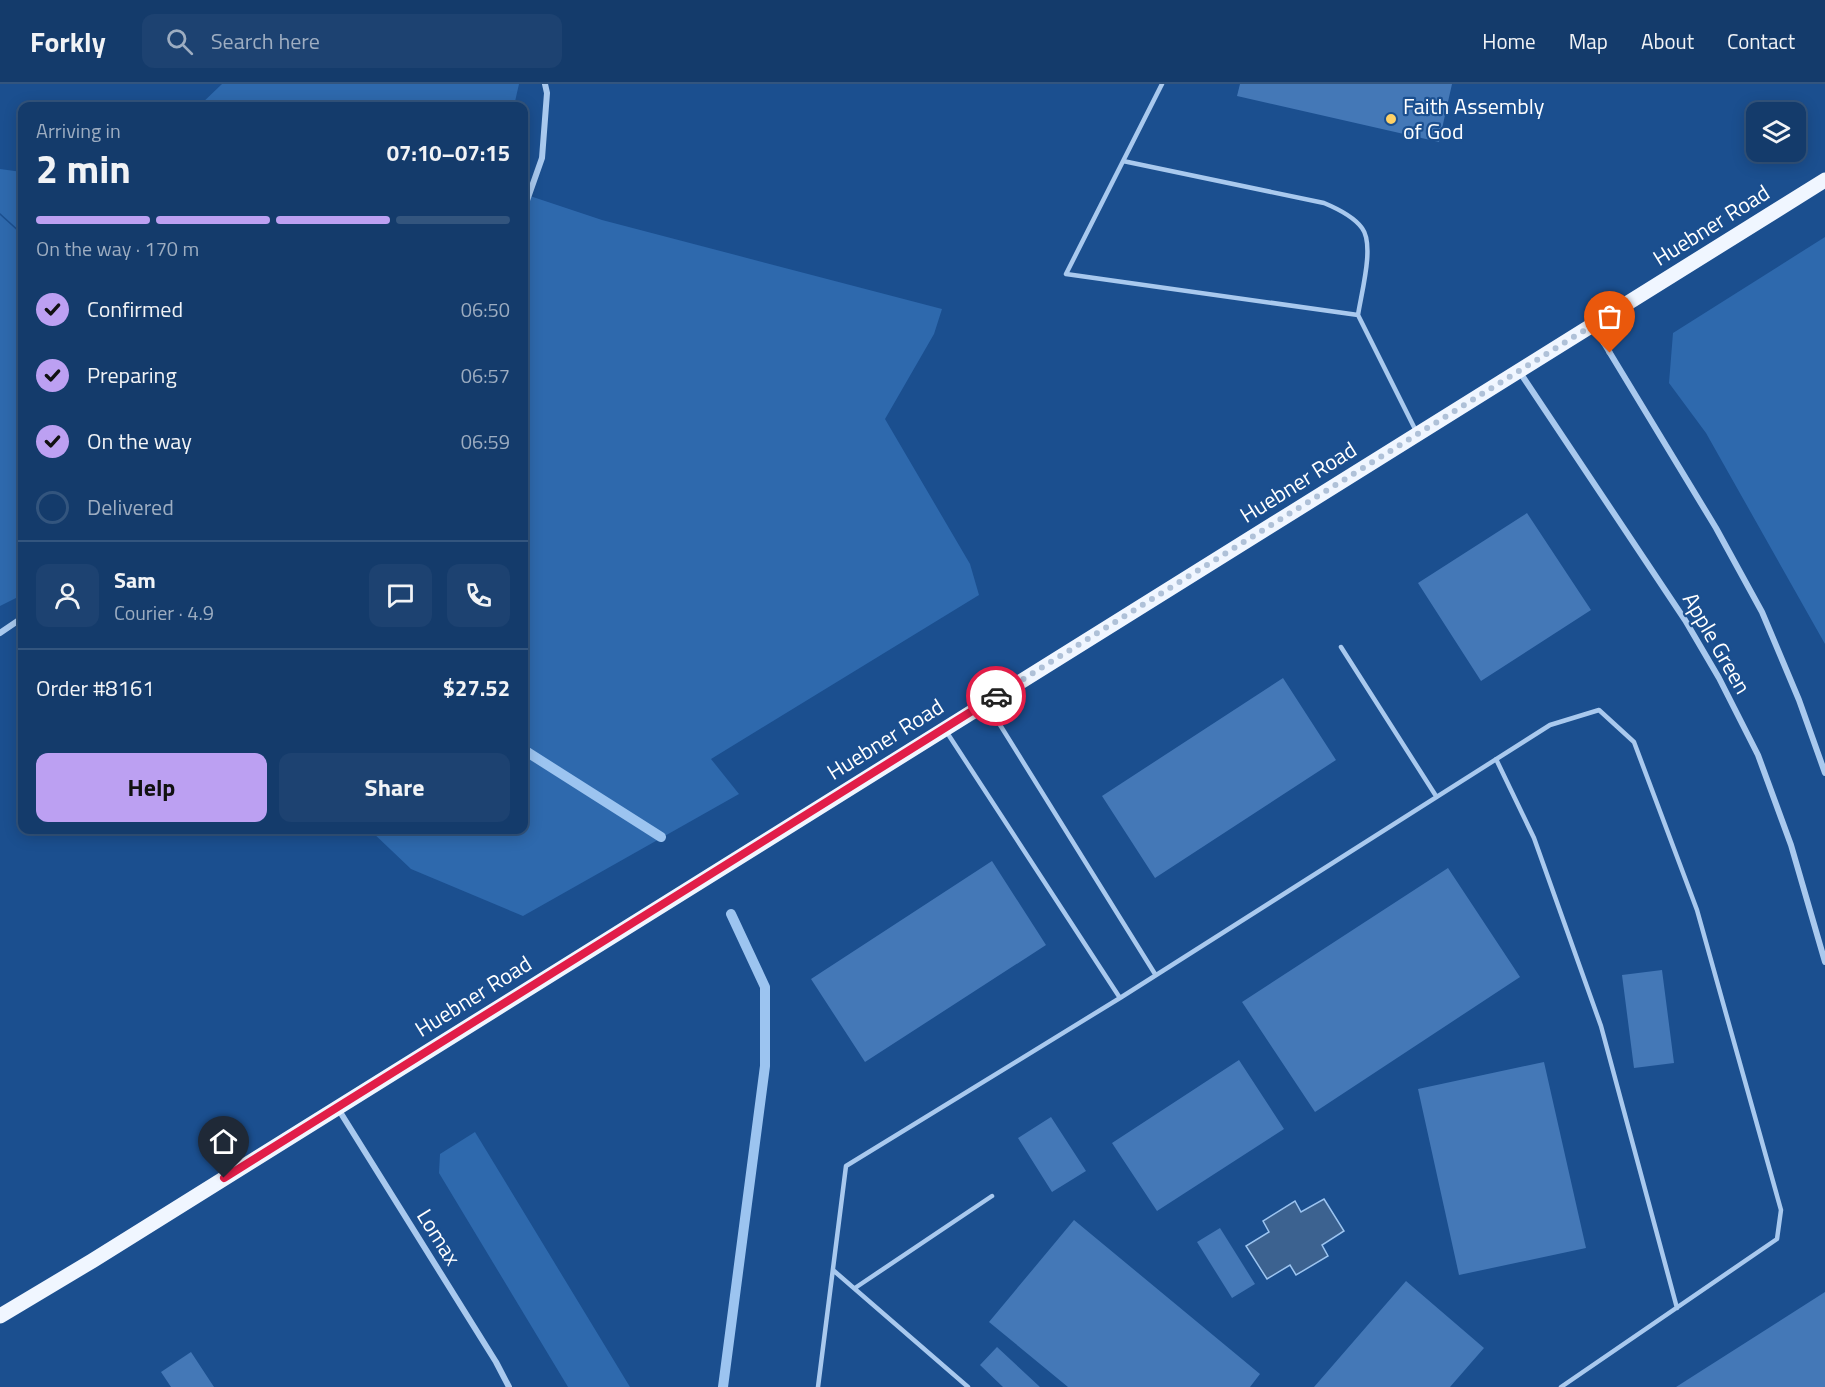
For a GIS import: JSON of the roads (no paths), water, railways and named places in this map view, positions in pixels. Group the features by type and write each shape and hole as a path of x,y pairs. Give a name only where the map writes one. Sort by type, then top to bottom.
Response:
{"main road":[{"name":"Huebner Road","path":"0,1316 92,1261 1825,180"}],"street":[{"path":"528,198 542,158 547,93 545,84"},
{"name":"Apple Green","path":"1593,325 1716,528 1762,612 1799,700 1825,773"},
{"name":"Apple Green","path":"1518,370 1685,620 1719,678 1758,755 1791,844 1825,962"},
{"path":"0,633 18,621"},
{"name":"Lomax","path":"337,1107 496,1362 509,1387"}],"lane":[{"path":"1162,84 1066,274 1358,315"},
{"path":"1123,160 1324,203 1340,210 1363,229 1369,254 1358,315 1417,434"},
{"path":"1341,646 1436,796"},
{"path":"986,703 1155,974"},
{"path":"818,1387 846,1166 1120,998 1550,725 1599,710 1634,742 1697,910 1781,1210 1777,1239 1561,1387"},
{"path":"945,728 1120,998"},
{"path":"1496,759 1534,838 1601,1026 1677,1308"},
{"path":"855,1288 992,1196"},
{"path":"833,1270 968,1387"}],"waterway":[{"path":"528,753 661,837"},
{"path":"723,1387 765,1066 765,987 731,914"}],"place":[{"name":"Faith Assembly of God","path":"1391,119"}]}
